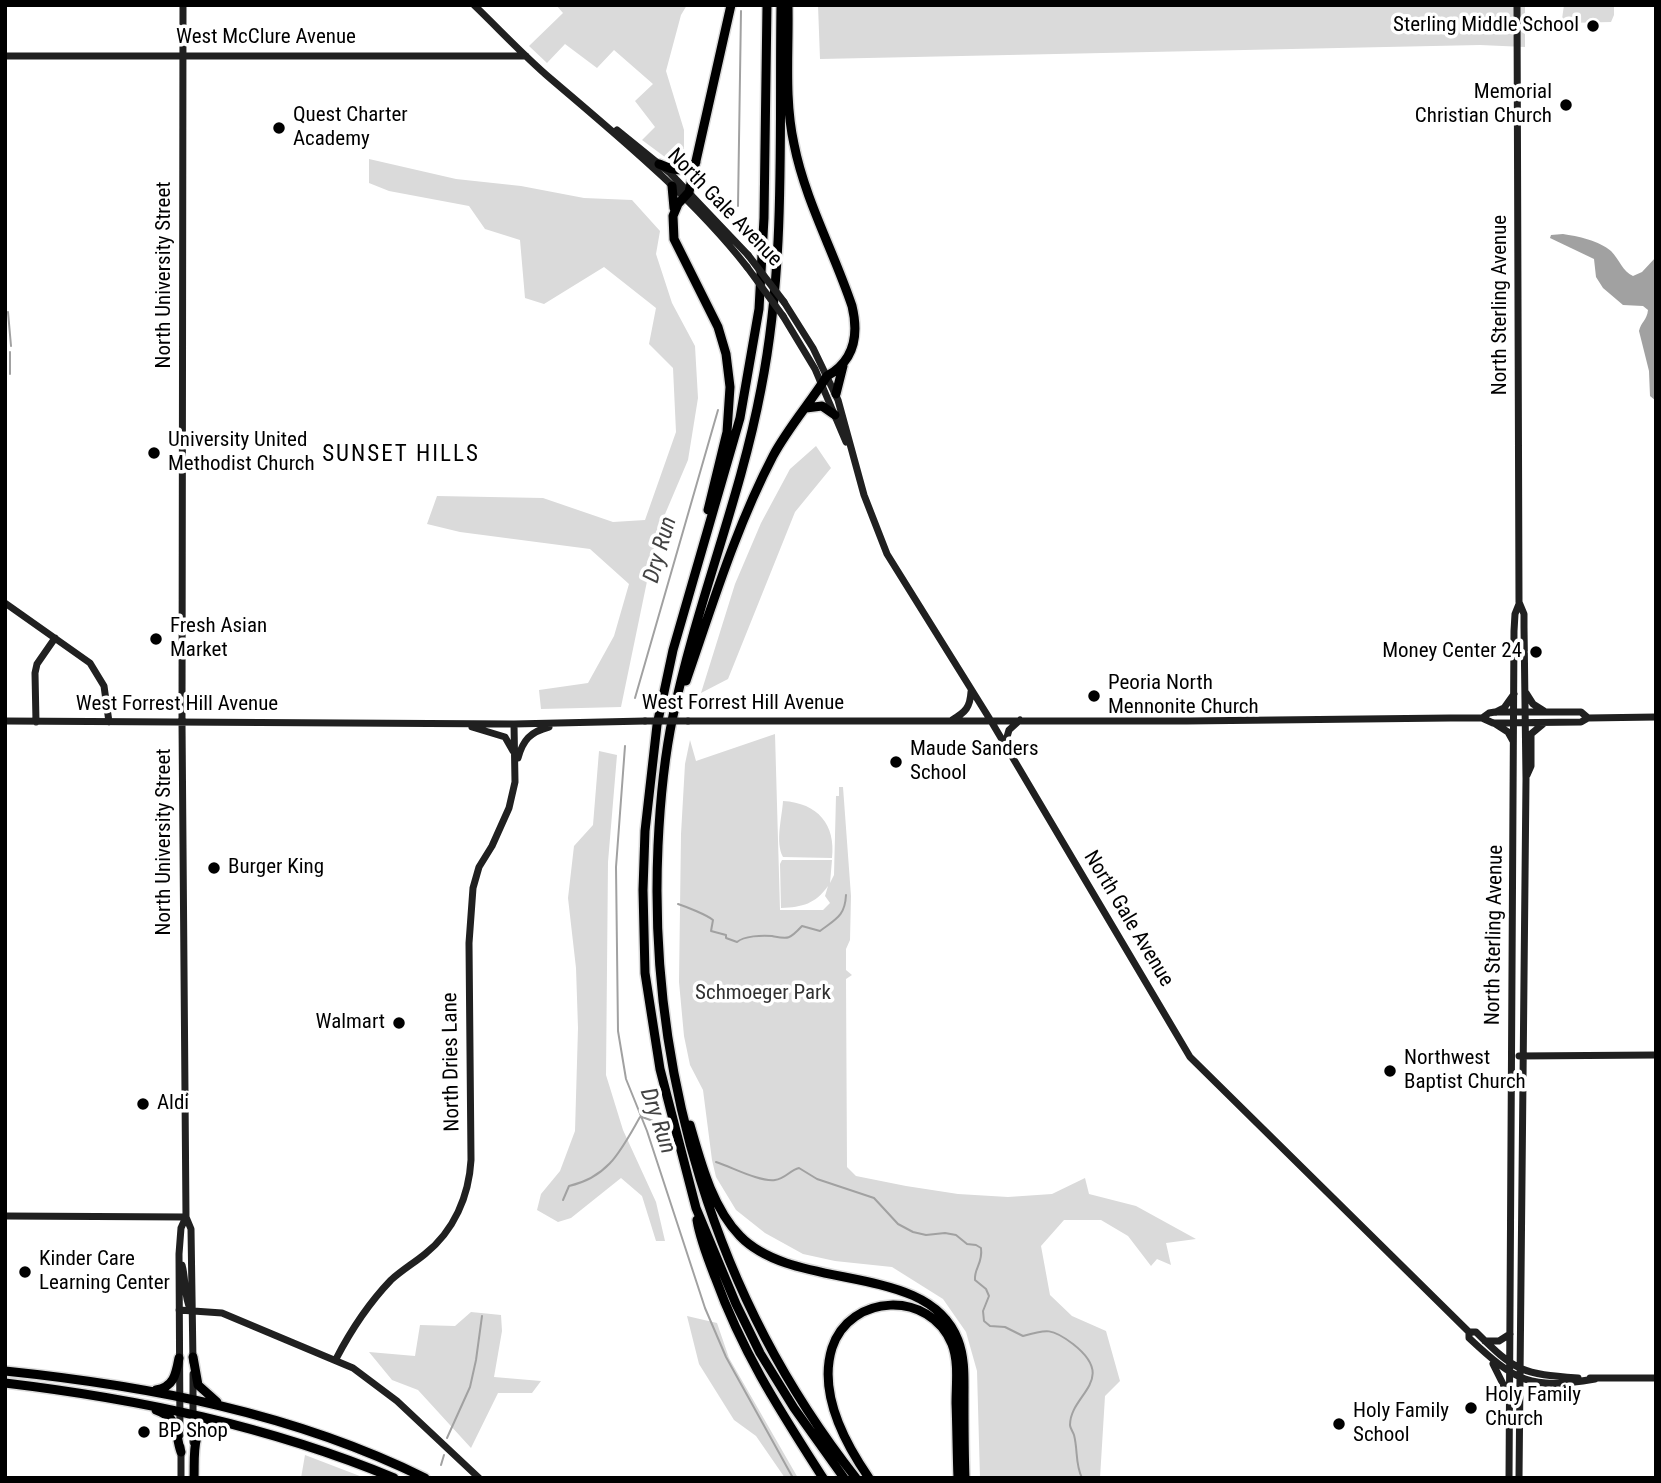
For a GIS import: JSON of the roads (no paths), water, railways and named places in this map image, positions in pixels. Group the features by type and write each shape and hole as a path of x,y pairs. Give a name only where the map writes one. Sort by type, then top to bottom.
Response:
{"highway":[{"path":"673,216 678,204 687,195 697,160 731,5"},
{"path":"666,679 740,418 755,343 763,245 767,5"},
{"path":"781,5 778,229 774,299 766,362 750,443 693,630 668,740 657,869 660,981 669,1055 685,1127 698,1175 726,1253 778,1362 819,1427 856,1478"},
{"path":"788,5 789,102 794,147 854,315 853,341 836,385 836,394"},
{"path":"659,164 684,170 697,160"},
{"path":"672,186 675,203 672,229 677,249 711,313 722,340 729,370 731,403 723,449 678,621 656,731 646,817 643,890 645,973 660,1069 696,1208 736,1304 760,1353 787,1397 844,1478"},
{"path":"668,740 711,606 755,494 777,449 825,380 843,366"},
{"path":"806,408 822,405 835,415"},
{"path":"660,981 679,1080 701,1161 713,1193 734,1230 753,1248 777,1261 916,1296 937,1309 950,1324 958,1338 963,1359 965,1478"},
{"path":"696,1208 698,1229 732,1323 781,1414 825,1478"},
{"path":"869,1478 851,1450 836,1417 830,1390 829,1362 838,1336 850,1320 869,1309 892,1304 924,1313 941,1327 952,1345 956,1364 958,1478"},
{"path":"193,1357 197,1384 222,1404 276,1420 425,1478"},
{"path":"143,1389 160,1390 169,1386 176,1377 179,1359"},
{"path":"5,1371 143,1389 276,1420"},
{"path":"5,1383 180,1410 226,1421 312,1446 394,1478"},
{"path":"55,1389 129,1403 164,1413 176,1426 181,1452"},
{"path":"194,1478 199,1429 209,1421 226,1421"}],"main road":[{"name":"North University Street","path":"183,5 182,722 186,1217 191,1229 194,1478"},
{"name":"North Gale Avenue","path":"474,5 526,56 672,186 687,195 748,255 785,302 808,339 825,380 835,415 887,554 1005,744 1190,1057 1469,1332 1476,1332 1510,1364 1520,1369 1537,1375 1595,1379"},
{"name":"North Sterling Avenue","path":"1509,1478 1515,614 1519,604 1517,5"},
{"name":"West McClure Avenue","path":"5,56 526,56"},
{"name":"North Gale Avenue","path":"566,91 659,164 747,267 836,394 847,426 852,455"},
{"path":"5,603 90,663 104,686 109,722"},
{"name":"North Sterling Avenue","path":"1519,604 1524,614 1526,779 1519,1478"},
{"path":"36,722 37,664 55,638"},
{"path":"952,721 965,713 970,704 971,691"},
{"path":"1525,692 1532,704 1548,712"},
{"path":"1495,712 1504,708 1515,693"},
{"name":"West Forrest Hill Avenue","path":"1482,718 1495,712 1581,712 1588,718"},
{"name":"West Forrest Hill Avenue","path":"5,721 514,724 645,721 1482,718 1493,723 1581,723 1588,718 1656,717"},
{"path":"1005,744 1009,730 1020,720"},
{"path":"515,765 522,746 531,734 553,725 570,723"},
{"path":"1493,723 1508,732 1515,746"},
{"path":"1526,779 1531,766 1531,734 1544,723"},
{"path":"454,724 505,737 510,743 515,765"},
{"name":"North Dries Lane","path":"336,1359 369,1305 400,1272 437,1242 453,1222 464,1198 471,1160 468,943 473,888 480,867 509,808 515,765 514,724"},
{"path":"1511,1056 1656,1055"},
{"path":"5,1216 186,1217"},
{"name":"North University Street","path":"181,1478 179,1258 181,1228 186,1217"},
{"path":"179,1258 186,1278 188,1304 192,1310"},
{"path":"179,1310 222,1312 336,1359 363,1374 382,1388 479,1478"},
{"name":"North Gale Avenue","path":"1469,1332 1469,1338 1492,1360 1520,1379 1541,1384"},
{"path":"1485,1341 1499,1341 1510,1334"},
{"path":"1492,1360 1509,1397"},
{"path":"1520,1400 1528,1387 1541,1384 1595,1379 1656,1378"}],"waterway":[{"name":"Dry Run","path":"738,206 741,11"},
{"path":"8,312 11,346"},
{"path":"10,352 10,374"},
{"name":"Dry Run","path":"635,698 718,410"},
{"name":"Dry Run","path":"625,746 616,867 618,1031 626,1079 647,1131 705,1308 726,1357 793,1478"},
{"path":"678,904 710,918 713,920 711,931 726,935 726,938 737,942 758,936 788,937 802,926 820,931 842,912 846,895"},
{"path":"563,1200 569,1186 594,1176 612,1161 640,1117"},
{"path":"642,1117 656,1122"},
{"path":"716,1162 769,1180 779,1179 799,1168 817,1179 874,1198 898,1224 913,1232 956,1235 967,1244 981,1248 975,1280 986,1289 989,1296 983,1311 984,1321 990,1326 1005,1327 1023,1336 1044,1331 1060,1335 1073,1344 1092,1367 1089,1386 1072,1414 1070,1425 1082,1478"},
{"path":"447,1438 470,1387 482,1316"},
{"path":"441,1465 444,1455"}],"place":[{"name":"Sterling Middle School","path":"1593,26"},
{"name":"Memorial Christian Church","path":"1566,105"},
{"name":"Quest Charter Academy","path":"279,128"},
{"name":"University United Methodist Church","path":"154,453"},
{"name":"Fresh Asian Market","path":"156,639"},
{"name":"Money Center 24","path":"1536,652"},
{"name":"Peoria North Mennonite Church","path":"1094,696"},
{"name":"Maude Sanders School","path":"896,762"},
{"name":"Burger King","path":"214,868"},
{"name":"Walmart","path":"399,1023"},
{"name":"Northwest Baptist Church","path":"1390,1071"},
{"name":"Aldi","path":"143,1104"},
{"name":"Kinder Care Learning Center","path":"25,1272"},
{"name":"Holy Family Church","path":"1471,1408"},
{"name":"Holy Family School","path":"1339,1424"},
{"name":"BP Shop","path":"144,1432"}],"district":[{"name":"SUNSET HILLS","path":"401,455"}],"park label":[{"name":"Schmoeger Park","path":"763,994"}]}
